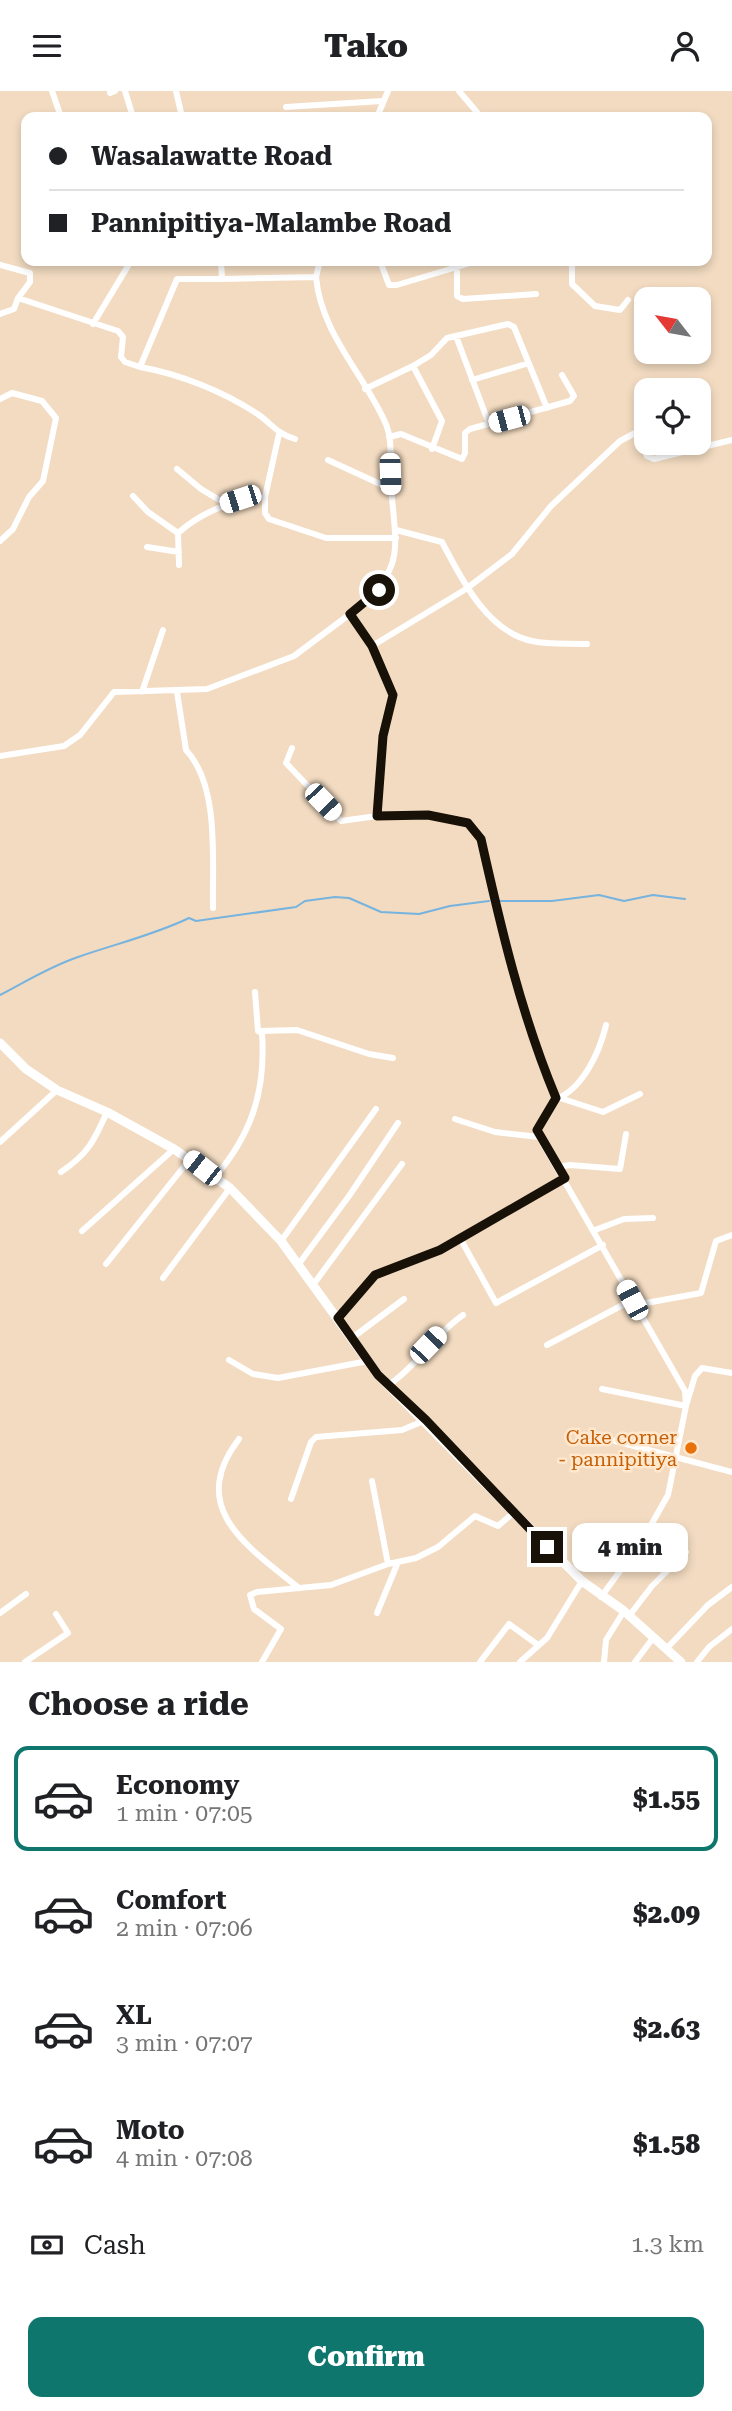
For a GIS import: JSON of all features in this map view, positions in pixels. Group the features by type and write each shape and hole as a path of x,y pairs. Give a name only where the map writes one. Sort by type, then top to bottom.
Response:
{"street":[{"path":"52,91 59,112"},
{"path":"125,91 131,112"},
{"path":"176,91 181,112"},
{"path":"379,112 388,91"},
{"path":"459,91 477,112"},
{"path":"286,107 382,101"},
{"path":"0,265 30,273 30,282 18,298 14,310 0,314"},
{"path":"93,324 128,266"},
{"path":"221,266 222,279"},
{"path":"0,756 64,746 79,735 114,692 207,689 294,656 379,590 396,551 389,436 386,422 338,344 317,288 319,266"},
{"path":"382,266 389,285 460,266"},
{"path":"572,266 572,284 595,306 620,310 628,300"},
{"path":"457,267 457,296 463,299 536,294"},
{"path":"140,367 177,279 316,277"},
{"path":"18,298 118,331 123,337 121,357 125,362 168,372 202,387 259,415 279,434 295,439"},
{"path":"365,389 431,355 447,338 508,324 514,327 547,408"},
{"path":"456,336 489,424"},
{"path":"472,380 529,363"},
{"path":"413,366 442,421 432,449"},
{"path":"389,436 401,434 461,459 465,453 465,433 570,401 574,395 562,375"},
{"path":"0,399 12,393 42,401 56,418 43,481 29,497 13,529 0,541"},
{"path":"372,646 466,589 512,554 551,506 620,441 637,432 647,456 653,459 732,440"},
{"path":"279,434 265,498 265,513 269,519 326,538 396,538"},
{"path":"328,460 391,489"},
{"path":"177,469 201,489 226,504"},
{"path":"133,496 148,512 178,533"},
{"path":"178,533 190,523 226,504 265,498"},
{"path":"396,530 442,542 466,589 484,612 520,637 532,641 587,645"},
{"path":"178,533 179,565"},
{"path":"147,547 179,552"},
{"path":"350,614 372,646 393,695 383,736 377,816"},
{"path":"142,692 163,630"},
{"path":"177,692 186,750 193,757 210,801 213,908"},
{"path":"292,748 286,763 341,821 377,816 428,815 468,823 481,839 514,984 534,1045 558,1098 603,1112 640,1094"},
{"path":"215,1177 235,1153 250,1125 260,1096 263,1045 262,1033 258,1031 255,992"},
{"path":"606,1025 600,1051 581,1077 558,1098 537,1130 632,1300 680,1378 686,1406"},
{"path":"258,1031 297,1030 369,1054 394,1058"},
{"path":"0,1043 26,1069 57,1090 107,1112 174,1149 230,1188 281,1241 378,1375 426,1420 513,1513 582,1581 627,1613 681,1662"},
{"path":"0,1142 57,1090"},
{"path":"281,1241 376,1109"},
{"path":"61,1172 81,1158 92,1145 107,1112"},
{"path":"455,1119 495,1132 539,1137"},
{"path":"298,1265 398,1123"},
{"path":"558,1167 570,1165 620,1169 626,1134"},
{"path":"82,1231 174,1149"},
{"path":"106,1265 190,1159"},
{"path":"313,1286 402,1164"},
{"path":"338,1318 375,1275 440,1250 565,1178"},
{"path":"163,1278 230,1188"},
{"path":"595,1230 624,1219 653,1217"},
{"path":"547,1345 632,1300 646,1303 701,1293 716,1241 732,1235"},
{"path":"460,1238 496,1303 603,1245"},
{"path":"352,1338 404,1299"},
{"path":"390,1384 411,1370 428,1345 463,1315"},
{"path":"229,1360 253,1374 278,1378 368,1361"},
{"path":"601,1597 642,1541 668,1495 678,1458 686,1406 695,1376 702,1368 732,1373"},
{"path":"602,1389 686,1406"},
{"path":"291,1499 311,1442 316,1437 402,1430 426,1420"},
{"path":"600,1437 732,1472"},
{"path":"239,1439 224,1459 218,1490 222,1514 246,1545 299,1588"},
{"path":"372,1481 388,1564"},
{"path":"262,1662 281,1629 254,1609 250,1595 331,1585 388,1564 416,1558 439,1547 475,1516 498,1526 513,1513"},
{"path":"604,1662 606,1640 652,1585 686,1552"},
{"path":"377,1613 398,1562"},
{"path":"520,1662 547,1638 582,1581"},
{"path":"667,1647 708,1605 732,1587"},
{"path":"0,1613 26,1594"},
{"path":"25,1662 68,1633 56,1614"},
{"path":"480,1662 509,1624 538,1645"},
{"path":"697,1662 709,1647 732,1629"},
{"path":"635,1662 653,1638"}],"waterway":[{"path":"498,901 552,901 599,895 624,901 653,895 685,899"},
{"path":"0,995 68,961 189,918 196,921 296,907 305,901 335,897 349,898 381,912 419,914 450,906 489,901"}],"place":[{"name":"Cake corner - pannipitiya","path":"691,1448"}],"route":[{"path":"379,590 350,614 372,646 393,695 383,736 377,816 428,815 468,823 481,839 514,984 534,1045 556,1098 537,1130 565,1178 440,1250 375,1275 338,1318 378,1375 426,1420 547,1547"}]}
